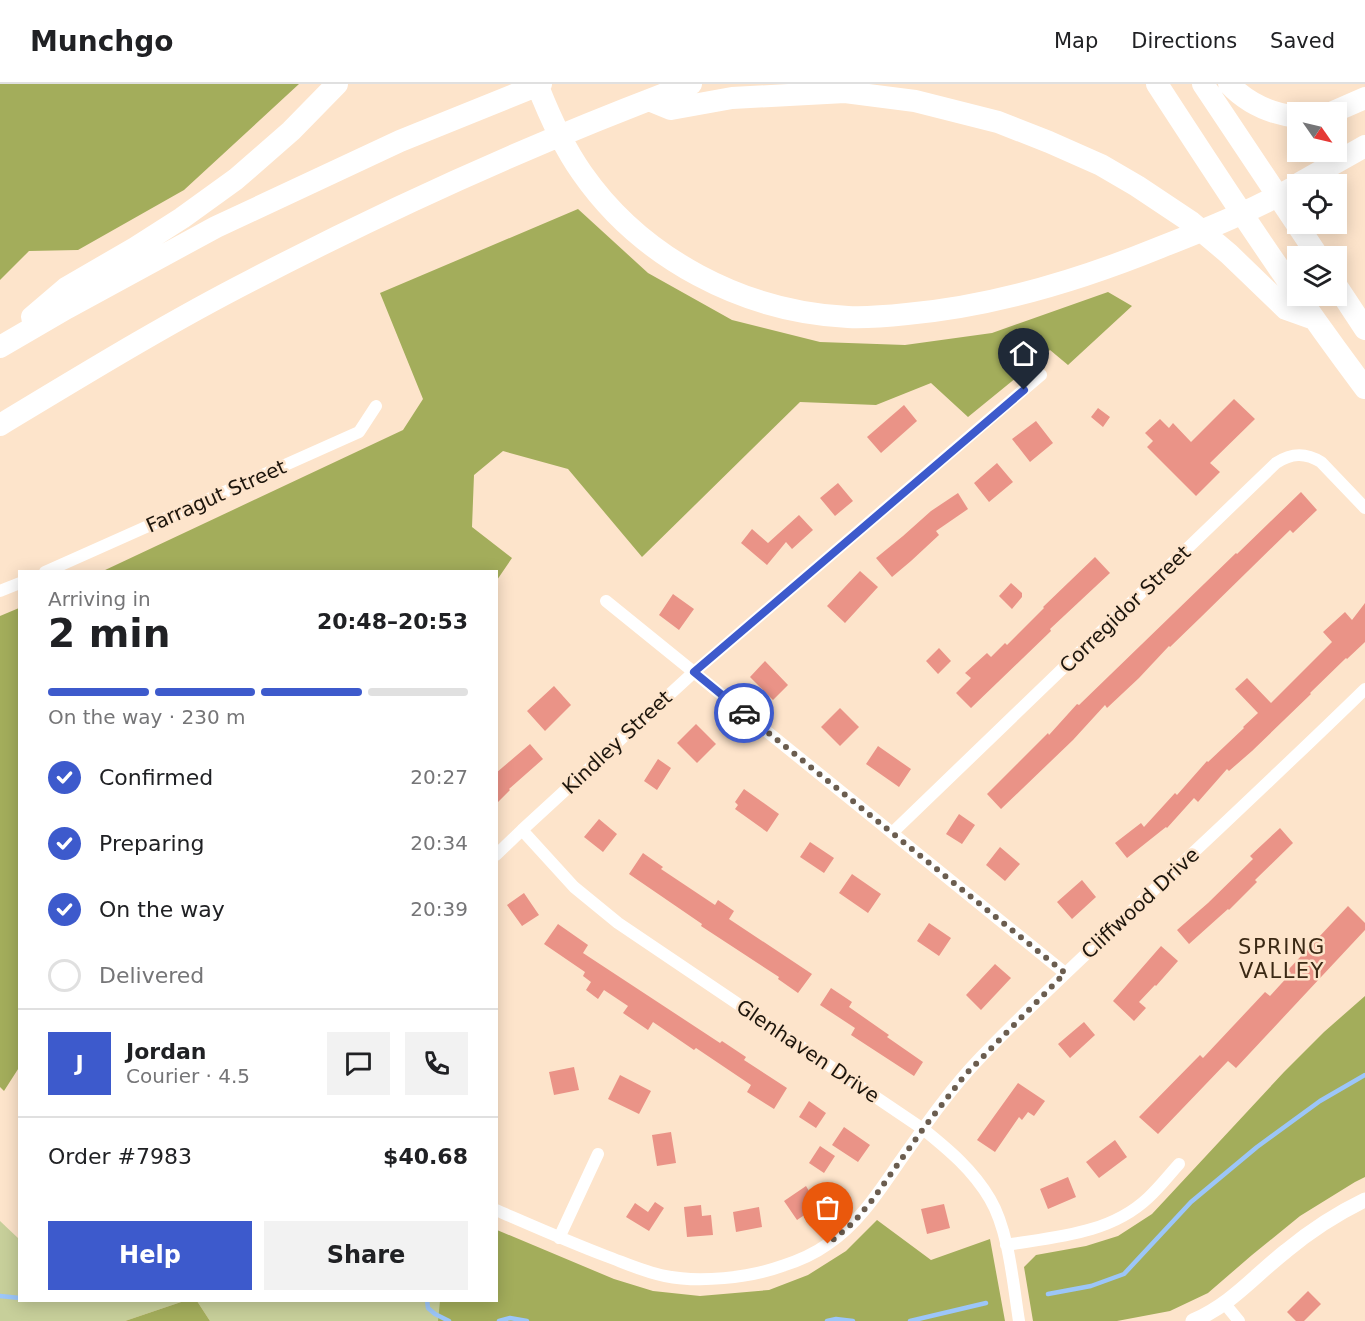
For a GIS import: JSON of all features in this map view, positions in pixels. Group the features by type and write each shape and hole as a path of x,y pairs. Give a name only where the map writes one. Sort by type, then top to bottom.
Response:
{"highway":[{"path":"0,346 66,288 182,218 236,179 291,131 337,84"},
{"path":"0,346 216,227 399,141 539,84 546,108 566,148 603,200 628,225 654,247 702,277 741,296 808,313 850,317 937,311 982,303 1087,275 1140,256 1216,225 1287,190"},
{"path":"0,425 193,312 326,242 490,165 691,84"},
{"path":"1157,84 1259,240 1365,388"},
{"path":"1203,84 1311,246"},
{"path":"1229,84 1252,103 1271,112 1287,115"},
{"path":"649,100 671,109 732,98 845,92 915,101 998,122 1101,165 1137,186 1173,209 1229,254 1286,309 1314,319"},
{"path":"1347,106 1365,98"},
{"path":"1317,174 1365,146"},
{"path":"1347,302 1365,329"}],"street":[{"name":"Kindley Street","path":"498,853 694,672 1041,375"},
{"name":"Farragut Street","path":"49,570 359,432 376,406"},
{"name":"Corregidor Street","path":"892,833 1276,463 1292,455 1306,455 1315,458 1365,508"},
{"path":"0,591 18,584"},
{"path":"606,601 1065,973"},
{"name":"Cliffwood Drive","path":"498,1211 559,1238 640,1269 665,1276 689,1279 735,1277 781,1267 804,1258 828,1244 854,1222 873,1199 970,1068 1065,973 1365,689"},
{"name":"Glenhaven Drive","path":"522,830 574,887 618,923 923,1129 952,1152 977,1180 991,1201 999,1220 1006,1245 1018,1321"},
{"path":"559,1238 598,1154"},
{"path":"1006,1245 1075,1234 1103,1226 1148,1198 1179,1164"},
{"path":"1193,1321 1225,1304 1310,1233 1365,1200"},
{"path":"1225,1304 1239,1321"}],"green space":[{"path":"0,84 299,84 184,190 78,250 29,251 0,280"},
{"path":"578,209 648,273 732,320 820,342 905,345 992,333 1108,292 1132,306 1068,365 1050,350 968,417 931,383 876,405 800,402 642,557 568,469 503,451 474,475 472,527 512,558 498,579 498,570 105,570 403,430 423,399 380,293"},
{"path":"18,608 18,1069 4,1091 0,1087 0,616"},
{"path":"1365,996 1365,1177 1300,1216 1208,1293 1170,1311 1117,1321 1033,1321 1024,1267 1036,1255 1086,1246 1118,1236 1152,1214 1284,1072 1324,1032"},
{"path":"877,1220 931,1260 990,1239 1005,1321 438,1321 440,1302 498,1302 498,1230 614,1279 653,1291 700,1296 769,1290 808,1275 846,1251"},
{"path":"0,1221 18,1238 18,1302 181,1302 125,1321 0,1321"},
{"path":"181,1302 198,1302 210,1321 125,1321"},
{"path":"198,1302 455,1302 448,1321 210,1321"}],"building":[{"path":"1234,399 1255,419 1210,463 1220,472 1196,496 1147,447 1153,441 1145,433 1160,419 1169,428 1173,423 1191,442"},
{"path":"904,405 917,421 881,453 867,437"},
{"path":"1098,408 1110,417 1103,427 1091,417"},
{"path":"1036,421 1053,443 1030,462 1012,439"},
{"path":"997,463 1013,482 989,502 974,483"},
{"path":"838,483 853,501 835,516 820,498"},
{"path":"1301,492 1317,510 1293,533 1290,530 1107,708 1105,705 1073,740 1001,809 987,794 1048,733 1049,735 1077,704 1079,705"},
{"path":"958,493 968,509 936,531 939,535 892,577 876,558 931,511"},
{"path":"799,515 813,530 792,549 786,542 767,565 741,543 752,529 768,543"},
{"path":"1095,557 1110,573 971,708 956,693 971,678 965,673 987,653 991,657 1005,643 1007,645"},
{"path":"860,571 878,587 845,623 827,606"},
{"path":"1011,583 1022,593 1022,597 1012,609 999,596"},
{"path":"673,594 694,609 679,630 659,615"},
{"path":"1365,603 1365,642 1252,751 1229,771 1227,769 1198,802 1194,798 1167,828 1127,858 1115,843 1141,823 1144,827 1207,761 1258,713 1235,689 1247,678 1271,703 1332,642 1323,632 1345,612 1352,620"},
{"path":"939,648 951,661 938,674 926,661"},
{"path":"765,661 788,685 773,700 750,677"},
{"path":"554,686 571,705 545,731 527,711"},
{"path":"840,708 859,727 840,746 821,727"},
{"path":"696,724 716,744 697,763 677,743"},
{"path":"530,744 543,759 498,802 498,771"},
{"path":"878,746 911,769 899,787 866,764"},
{"path":"658,759 671,768 657,790 644,781"},
{"path":"744,789 779,814 767,832 735,809 738,805 735,802"},
{"path":"959,814 975,825 962,844 946,834"},
{"path":"599,819 617,834 603,852 584,837"},
{"path":"1280,828 1293,843 1255,880 1257,882 1229,910 1189,944 1177,930 1253,859 1250,856"},
{"path":"810,842 834,858 824,873 800,857"},
{"path":"1000,847 1020,864 1005,881 986,865"},
{"path":"643,853 663,867 661,869 715,905 718,900 734,911 729,919 812,974 798,993 778,979 779,977 701,926 702,924 629,874"},
{"path":"852,874 881,894 868,913 839,893"},
{"path":"1082,880 1096,897 1072,919 1057,902"},
{"path":"524,893 539,915 522,926 507,905"},
{"path":"1348,906 1365,923 1365,930 1236,1068 1228,1061 1158,1134 1139,1117 1200,1055 1203,1058 1265,992 1270,996 1291,973 1288,970"},
{"path":"929,923 951,938 939,956 917,941"},
{"path":"558,924 588,945 583,953 720,1043 722,1041 746,1057 744,1060 787,1088 774,1109 747,1092 751,1085 696,1048 694,1050 653,1022 648,1030 623,1013 628,1006 604,990 598,999 586,990 591,982 583,976 585,972 544,944"},
{"path":"1161,946 1178,961 1139,1002 1146,1008 1134,1021 1113,1001"},
{"path":"995,964 1011,978 981,1010 966,995"},
{"path":"831,988 852,1002 849,1007 923,1062 914,1076 851,1035 855,1028 820,1005"},
{"path":"1084,1022 1095,1035 1070,1058 1058,1044"},
{"path":"574,1067 579,1090 554,1095 549,1072"},
{"path":"620,1075 651,1091 639,1114 608,1099"},
{"path":"1018,1083 1045,1101 1034,1116 1028,1112 1022,1120 1019,1117 995,1152 977,1140"},
{"path":"809,1101 826,1113 816,1128 799,1117"},
{"path":"844,1127 870,1145 858,1162 832,1145"},
{"path":"671,1132 676,1163 657,1166 652,1135"},
{"path":"1115,1140 1127,1157 1099,1178 1086,1162"},
{"path":"820,1146 835,1156 824,1173 809,1163"},
{"path":"1068,1177 1076,1197 1048,1209 1040,1189"},
{"path":"806,1186 818,1206 797,1220 784,1201"},
{"path":"655,1202 664,1208 649,1231 626,1217 635,1203 648,1212"},
{"path":"944,1204 950,1228 927,1234 921,1209"},
{"path":"701,1205 702,1216 711,1215 713,1235 687,1237 684,1207"},
{"path":"759,1207 762,1227 736,1232 733,1212"},
{"path":"1308,1291 1321,1304 1304,1321 1296,1321 1287,1312"}],"waterway":[{"path":"1048,1294 1091,1286 1124,1274 1191,1202 1257,1147 1320,1101 1365,1075"},
{"path":"0,1296 18,1298"},
{"path":"427,1302 428,1308 449,1321"},
{"path":"910,1321 986,1303"},
{"path":"499,1321 510,1318 527,1321"},
{"path":"827,1321 836,1319 853,1321"}],"way so far":[{"path":"744,713 1065,973 965,1075 873,1199 854,1222 828,1244"}],"district":[{"name":"SPRING VALLEY","path":"1282,959"}],"route":[{"path":"744,713 694,672 1024,390"}]}
